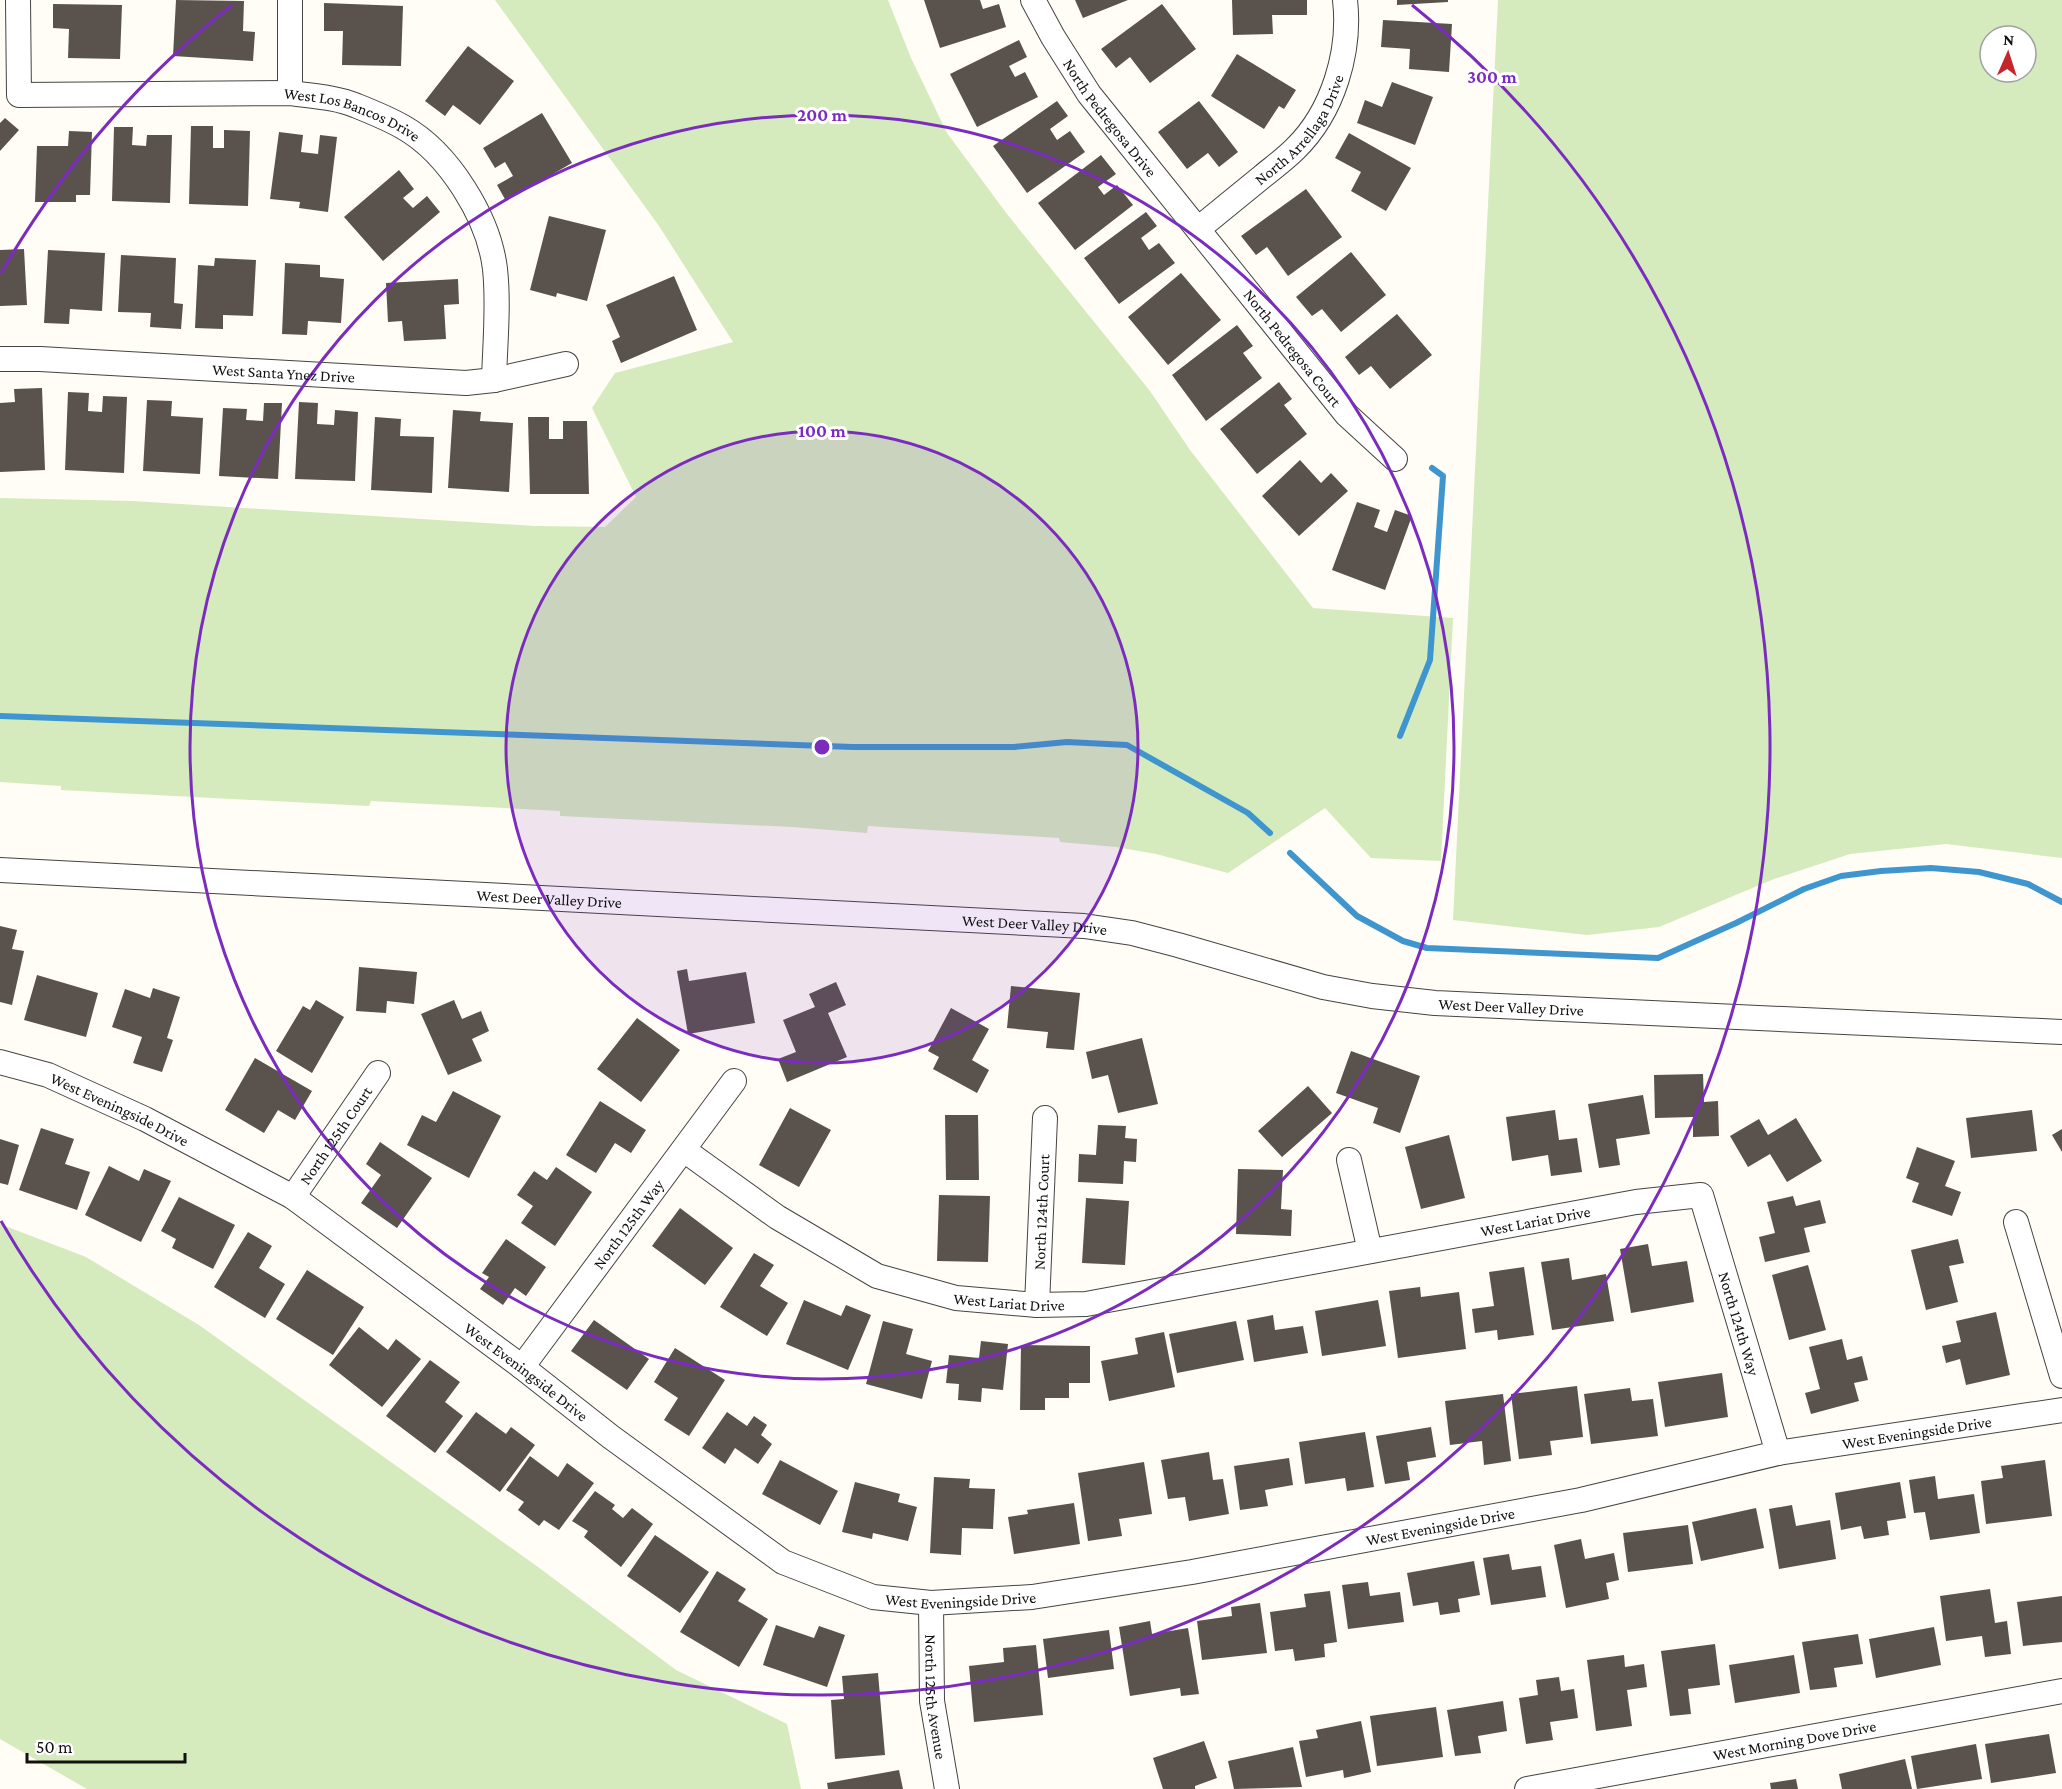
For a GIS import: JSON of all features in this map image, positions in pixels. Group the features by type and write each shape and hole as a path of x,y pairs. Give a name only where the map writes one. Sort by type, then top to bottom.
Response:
{"street":[{"name":"West Los Bancos Drive","path":"18,0 19,95 290,93 326,97 357,105 404,128 427,146 456,176 475,207 489,241 495,269 494,380"},
{"path":"290,0 290,93"},
{"name":"North Pedregosa Drive","path":"1034,0 1053,37 1089,94 1198,229"},
{"name":"North Arrellaga Drive","path":"1198,229 1296,149 1312,128 1326,105 1343,55 1346,36 1345,0"},
{"name":"North Pedregosa Court","path":"1198,229 1347,416 1395,459"},
{"name":"West Santa Ynez Drive","path":"0,359 466,383 494,380 566,364"},
{"name":"West Deer Valley Drive","path":"0,870 1084,926 1132,933 1323,987 1372,996 1436,1003 2062,1032"},
{"name":"West Eveningside Drive","path":"0,1062 48,1075 145,1119 293,1197 522,1367 611,1437 783,1562 873,1597 931,1603 1032,1597 1192,1572 1581,1500 1778,1453 2062,1410"},
{"name":"North 125th Court","path":"293,1197 378,1073"},
{"name":"North 125th Way","path":"522,1367 734,1081"},
{"name":"North 124th Court","path":"1037,1305 1045,1118"},
{"name":"West Lariat Drive","path":"684,1150 777,1217 877,1276 956,1298 1037,1305 1086,1304 1636,1202 1701,1195"},
{"path":"1349,1160 1370,1251"},
{"name":"North 124th Way","path":"1701,1195 1778,1453"},
{"path":"2016,1222 2062,1376"},
{"name":"North 125th Avenue","path":"931,1603 932,1701 947,1789"},
{"name":"West Morning Dove Drive","path":"1527,1789 2062,1691"}],"green space":[{"path":"495,0 888,0 911,58 947,133 1007,214 1150,391 1190,450 1313,608 1453,618 1441,861 1371,858 1325,808 1228,873 1156,854 1116,847 1060,842 1059,838 868,826 867,833 793,827 560,816 560,811 371,801 369,806 61,790 61,786 0,782 0,498 133,501 535,526 605,527 636,497 592,408 615,373 733,342 659,226"},
{"path":"1498,0 2062,0 2062,858 1946,844 1850,854 1774,879 1659,927 1587,935 1453,920"},
{"path":"0,1224 86,1257 199,1325 538,1567 676,1670 787,1724 801,1789 87,1789 0,1739"}],"building":[{"path":"176,0 244,1 243,31 255,32 253,61 173,56"},
{"path":"924,0 980,0 983,9 999,4 1006,27 940,48"},
{"path":"1075,0 1128,0 1083,18"},
{"path":"1232,0 1307,0 1307,15 1272,15 1273,34 1233,35"},
{"path":"1397,0 1448,0 1448,2 1397,5"},
{"path":"324,3 403,6 401,66 342,65 343,31 324,31"},
{"path":"53,4 122,5 120,59 68,58 69,29 53,28"},
{"path":"1162,4 1196,49 1150,83 1130,57 1116,68 1101,49"},
{"path":"1383,20 1452,24 1449,72 1409,69 1410,49 1381,47"},
{"path":"1019,40 1027,57 1009,66 1015,77 1025,72 1038,97 977,127 950,74"},
{"path":"468,46 514,81 480,125 453,105 445,116 425,101"},
{"path":"1237,54 1296,90 1284,109 1279,106 1264,129 1211,96"},
{"path":"1392,82 1433,97 1415,145 1357,123 1365,100 1382,107"},
{"path":"1057,101 1068,116 1050,129 1057,140 1070,131 1085,152 1027,193 993,146"},
{"path":"1199,101 1238,152 1219,167 1208,153 1187,169 1158,132"},
{"path":"542,113 572,163 506,201 497,185 513,176 505,162 495,168 483,148"},
{"path":"5,118 19,130 0,151 0,123"},
{"path":"191,126 213,126 213,148 224,148 224,130 250,131 248,206 189,204"},
{"path":"114,127 133,127 132,145 146,146 147,135 172,135 170,203 112,201"},
{"path":"69,131 92,132 90,195 76,195 76,202 35,202 37,146 68,146"},
{"path":"279,132 303,135 301,152 318,154 320,135 337,137 328,212 299,208 300,202 270,199"},
{"path":"1349,133 1411,168 1386,211 1351,191 1361,172 1335,158"},
{"path":"1101,155 1116,174 1098,187 1104,195 1117,185 1133,205 1075,250 1038,203"},
{"path":"399,170 414,189 403,198 413,208 427,196 440,212 383,261 344,217"},
{"path":"1306,189 1342,237 1288,276 1267,247 1256,255 1241,236"},
{"path":"1146,212 1157,226 1141,238 1149,250 1159,243 1175,263 1119,304 1084,258"},
{"path":"549,216 606,230 587,301 557,293 556,297 530,290"},
{"path":"24,249 27,305 0,306 0,250"},
{"path":"48,250 105,253 102,311 70,309 69,324 44,323"},
{"path":"1351,252 1386,295 1341,332 1322,309 1312,316 1296,297"},
{"path":"121,255 176,258 174,303 183,304 181,329 150,327 151,313 118,312"},
{"path":"215,258 256,260 253,316 223,315 223,329 195,328 198,265 214,266"},
{"path":"285,263 320,265 320,277 344,279 341,323 308,321 307,335 282,334"},
{"path":"1181,273 1221,320 1168,365 1128,317"},
{"path":"674,276 697,330 621,363 612,341 620,337 606,305"},
{"path":"458,279 459,304 444,305 446,339 404,341 402,321 388,322 386,283"},
{"path":"1397,314 1432,355 1390,389 1371,366 1359,375 1345,357"},
{"path":"1237,325 1253,346 1243,353 1262,378 1206,421 1172,375"},
{"path":"1279,382 1292,399 1284,405 1307,434 1257,474 1220,429"},
{"path":"42,388 45,470 0,472 0,403 15,402 14,389"},
{"path":"68,392 89,393 88,411 102,412 103,396 127,397 124,473 65,470"},
{"path":"147,400 172,401 171,416 203,418 200,474 143,471"},
{"path":"299,402 318,403 317,424 334,425 335,410 358,412 355,481 295,479"},
{"path":"264,403 282,403 278,479 219,476 223,408 247,409 246,420 263,421"},
{"path":"453,410 481,412 480,421 513,423 509,492 448,488"},
{"path":"375,417 401,419 400,436 434,437 432,493 371,490"},
{"path":"528,417 549,417 549,439 563,439 563,421 587,421 589,494 530,494"},
{"path":"1300,460 1321,483 1331,473 1348,491 1299,536 1262,496"},
{"path":"1357,502 1380,510 1374,527 1387,532 1395,510 1412,516 1385,590 1332,570"},
{"path":"0,926 17,930 12,949 24,951 12,1005 0,1002"},
{"path":"359,967 417,972 414,1004 387,1001 386,1013 356,1011"},
{"path":"687,969 689,981 746,972 755,1023 688,1034 677,971"},
{"path":"37,975 98,993 86,1037 24,1020"},
{"path":"836,982 846,1005 828,1013 847,1057 787,1082 778,1059 796,1052 783,1020 815,1007 809,994"},
{"path":"1011,986 1080,993 1074,1050 1046,1048 1048,1032 1007,1028"},
{"path":"153,988 180,997 167,1038 173,1040 162,1072 133,1063 142,1037 112,1027 125,989 150,998"},
{"path":"316,1000 344,1017 312,1073 276,1051 303,1006 310,1010"},
{"path":"454,1000 462,1019 481,1011 489,1031 472,1039 482,1061 448,1075 421,1014"},
{"path":"951,1008 989,1029 972,1060 989,1070 977,1093 933,1069 939,1057 928,1051"},
{"path":"637,1018 680,1050 641,1102 597,1069"},
{"path":"1142,1038 1158,1104 1118,1113 1108,1075 1092,1079 1086,1052"},
{"path":"1351,1051 1420,1076 1400,1133 1373,1123 1378,1108 1336,1093"},
{"path":"255,1058 312,1091 295,1120 278,1110 264,1133 225,1110"},
{"path":"1703,1074 1704,1102 1718,1101 1719,1136 1693,1137 1693,1117 1655,1118 1654,1075"},
{"path":"1308,1086 1332,1113 1282,1157 1258,1131"},
{"path":"453,1091 501,1116 469,1178 407,1145 422,1115 436,1122"},
{"path":"1643,1095 1650,1134 1616,1139 1620,1165 1599,1168 1588,1104"},
{"path":"600,1101 646,1130 631,1153 615,1143 596,1173 566,1155"},
{"path":"790,1108 831,1130 799,1187 759,1165"},
{"path":"1555,1110 1559,1140 1577,1138 1582,1172 1551,1176 1548,1155 1512,1161 1506,1117"},
{"path":"2032,1110 2037,1151 1971,1158 1966,1118"},
{"path":"945,1115 978,1115 979,1180 946,1180"},
{"path":"1796,1118 1822,1161 1787,1182 1770,1154 1748,1167 1730,1136 1759,1119 1768,1135"},
{"path":"1098,1125 1126,1126 1125,1138 1137,1139 1136,1162 1124,1161 1123,1184 1078,1182 1079,1154 1096,1155"},
{"path":"41,1128 74,1139 65,1164 90,1172 77,1210 19,1190"},
{"path":"2062,1129 2062,1152 2052,1135"},
{"path":"1449,1135 1465,1198 1421,1209 1405,1147"},
{"path":"0,1139 19,1145 8,1185 0,1183"},
{"path":"380,1142 432,1178 397,1228 361,1203 381,1175 366,1164"},
{"path":"1917,1147 1955,1161 1945,1186 1961,1192 1952,1216 1912,1202 1919,1183 1906,1178"},
{"path":"109,1166 139,1181 144,1169 171,1181 141,1242 85,1215"},
{"path":"556,1167 592,1192 555,1246 521,1223 533,1206 517,1195 534,1171 547,1180"},
{"path":"1238,1169 1283,1170 1281,1209 1292,1210 1291,1236 1236,1234"},
{"path":"939,1195 990,1196 988,1262 937,1261"},
{"path":"1793,1196 1796,1206 1820,1200 1826,1223 1804,1228 1810,1252 1765,1262 1759,1237 1775,1233 1767,1202"},
{"path":"179,1197 235,1225 213,1269 172,1248 176,1239 161,1231"},
{"path":"1086,1198 1129,1201 1125,1265 1082,1263"},
{"path":"680,1208 733,1248 705,1285 652,1246"},
{"path":"248,1232 272,1246 259,1268 285,1284 265,1318 214,1287"},
{"path":"506,1239 546,1267 526,1296 515,1288 503,1305 480,1289 489,1277 482,1273"},
{"path":"1958,1239 1964,1263 1949,1266 1958,1302 1926,1310 1911,1250"},
{"path":"1648,1244 1652,1266 1687,1261 1694,1302 1631,1313 1620,1249"},
{"path":"754,1253 774,1265 760,1286 788,1303 767,1336 720,1307"},
{"path":"1569,1258 1572,1280 1606,1274 1614,1321 1552,1330 1541,1262"},
{"path":"1808,1265 1826,1330 1789,1340 1772,1275"},
{"path":"1524,1267 1534,1335 1498,1340 1497,1330 1475,1333 1472,1309 1494,1306 1489,1272"},
{"path":"307,1270 364,1307 333,1355 276,1319"},
{"path":"1420,1287 1421,1297 1459,1292 1466,1349 1398,1358 1389,1291"},
{"path":"804,1300 841,1316 846,1305 871,1315 848,1370 786,1344"},
{"path":"1378,1300 1386,1346 1322,1356 1315,1311"},
{"path":"1996,1312 2010,1375 1966,1385 1960,1359 1946,1363 1942,1346 1961,1342 1956,1321"},
{"path":"1273,1315 1275,1330 1303,1326 1308,1353 1254,1362 1247,1320"},
{"path":"594,1320 649,1359 627,1390 571,1351"},
{"path":"883,1321 913,1329 906,1354 932,1361 922,1399 866,1384"},
{"path":"1236,1321 1244,1360 1177,1373 1169,1334"},
{"path":"359,1327 388,1350 396,1339 421,1359 382,1407 329,1365"},
{"path":"1164,1332 1175,1387 1109,1401 1101,1361 1138,1354 1135,1338"},
{"path":"1842,1339 1847,1360 1862,1356 1868,1380 1854,1383 1859,1401 1811,1414 1805,1393 1820,1389 1809,1347"},
{"path":"981,1341 1008,1344 1003,1390 982,1388 981,1402 958,1400 959,1384 946,1383 949,1355 979,1358"},
{"path":"1021,1345 1090,1346 1090,1383 1069,1383 1069,1398 1045,1398 1045,1410 1020,1410"},
{"path":"675,1348 725,1380 689,1436 664,1420 678,1398 654,1382"},
{"path":"430,1360 460,1382 445,1402 463,1416 435,1453 386,1416"},
{"path":"1722,1373 1728,1417 1665,1427 1658,1382"},
{"path":"1577,1386 1583,1437 1550,1441 1552,1455 1519,1459 1511,1394"},
{"path":"1630,1388 1632,1401 1653,1399 1658,1436 1591,1444 1584,1394"},
{"path":"1503,1394 1511,1461 1484,1465 1482,1441 1450,1445 1445,1401"},
{"path":"476,1412 506,1434 511,1427 535,1445 500,1492 446,1452"},
{"path":"727,1412 747,1426 754,1416 767,1425 761,1435 772,1444 758,1464 735,1448 725,1464 702,1448"},
{"path":"1431,1427 1436,1457 1407,1462 1410,1480 1385,1484 1376,1436"},
{"path":"1365,1432 1374,1487 1347,1491 1345,1478 1305,1484 1299,1442"},
{"path":"1209,1452 1213,1480 1223,1479 1229,1514 1189,1521 1185,1497 1168,1499 1161,1460"},
{"path":"530,1456 558,1477 567,1463 594,1483 559,1530 544,1520 539,1526 518,1510 524,1502 506,1490"},
{"path":"1289,1458 1293,1485 1265,1490 1268,1506 1240,1510 1234,1466"},
{"path":"780,1460 838,1491 820,1525 762,1494"},
{"path":"2045,1460 2052,1516 1986,1524 1981,1481 2003,1478 2001,1466"},
{"path":"1144,1462 1152,1514 1119,1519 1122,1536 1088,1541 1078,1473"},
{"path":"1935,1476 1938,1499 1974,1494 1980,1533 1930,1540 1925,1512 1914,1513 1909,1480"},
{"path":"934,1477 970,1479 969,1488 995,1489 993,1529 962,1528 961,1555 930,1553"},
{"path":"855,1482 900,1494 898,1502 917,1507 908,1541 873,1533 872,1539 842,1532"},
{"path":"1900,1482 1906,1518 1887,1521 1889,1535 1864,1539 1861,1526 1841,1530 1835,1493"},
{"path":"595,1491 615,1505 612,1509 623,1518 632,1508 653,1524 621,1567 584,1537 588,1531 572,1521"},
{"path":"1074,1503 1080,1544 1014,1554 1008,1517 1028,1514 1027,1510"},
{"path":"1792,1505 1796,1526 1830,1520 1836,1559 1779,1569 1769,1509"},
{"path":"1756,1508 1764,1548 1701,1561 1692,1522"},
{"path":"1688,1525 1693,1564 1628,1572 1623,1533"},
{"path":"655,1535 709,1572 680,1613 627,1576"},
{"path":"1581,1539 1585,1559 1614,1553 1619,1580 1606,1583 1609,1599 1566,1608 1554,1545"},
{"path":"1509,1554 1512,1570 1541,1566 1546,1597 1491,1605 1483,1558"},
{"path":"1474,1561 1480,1595 1458,1599 1460,1612 1440,1615 1438,1602 1413,1606 1407,1573"},
{"path":"717,1571 746,1589 738,1601 768,1619 739,1667 680,1632"},
{"path":"1368,1582 1370,1596 1400,1592 1404,1622 1348,1629 1342,1585"},
{"path":"1990,1589 1995,1623 2007,1621 2011,1654 1985,1657 1982,1636 1946,1641 1940,1596"},
{"path":"1330,1591 1337,1642 1324,1644 1325,1657 1295,1661 1293,1649 1275,1651 1270,1612 1306,1607 1304,1594"},
{"path":"2062,1596 2062,1642 2023,1646 2017,1602"},
{"path":"1260,1603 1267,1653 1202,1660 1197,1621 1232,1616 1231,1607"},
{"path":"1150,1621 1152,1634 1188,1628 1199,1694 1181,1696 1180,1688 1130,1696 1119,1627"},
{"path":"776,1625 814,1638 819,1626 845,1635 827,1687 763,1665"},
{"path":"1934,1627 1941,1665 1876,1678 1869,1639"},
{"path":"1109,1630 1114,1669 1048,1678 1043,1639"},
{"path":"1858,1634 1863,1664 1834,1668 1837,1687 1810,1690 1802,1642"},
{"path":"1715,1644 1720,1685 1688,1689 1691,1714 1670,1716 1661,1651"},
{"path":"1036,1645 1043,1715 974,1722 969,1666 1004,1662 1003,1648"},
{"path":"1624,1655 1625,1667 1644,1664 1647,1687 1627,1690 1632,1726 1596,1731 1587,1660"},
{"path":"1794,1655 1800,1693 1735,1703 1729,1665"},
{"path":"878,1673 885,1755 835,1759 831,1700 844,1699 842,1676"},
{"path":"1559,1677 1561,1691 1574,1689 1578,1718 1550,1722 1553,1740 1526,1744 1519,1698 1538,1695 1536,1680"},
{"path":"1503,1701 1507,1731 1478,1736 1481,1753 1455,1756 1447,1710"},
{"path":"1436,1707 1443,1757 1377,1766 1370,1716"},
{"path":"1361,1721 1371,1772 1344,1778 1343,1770 1306,1777 1299,1741 1318,1738 1316,1730"},
{"path":"2049,1734 2056,1773 1991,1783 1985,1744"},
{"path":"1204,1741 1217,1778 1195,1786 1195,1789 1163,1789 1153,1758"},
{"path":"1976,1744 1982,1779 1917,1789 1911,1756"},
{"path":"1293,1747 1302,1787 1234,1789 1228,1761"},
{"path":"1905,1759 1912,1789 1842,1789 1839,1774"},
{"path":"899,1770 903,1789 828,1789 827,1783"},
{"path":"1796,1779 1798,1789 1771,1789 1770,1783"}],"waterway":[{"path":"1400,736 1430,660 1443,476 1432,468"},
{"path":"0,716 853,747 1014,747 1067,742 1127,745 1248,813 1270,833"},
{"path":"1290,853 1357,916 1403,941 1427,948 1658,958 1804,889 1841,876 1881,871 1931,868 1979,872 2028,884 2062,902"}]}
